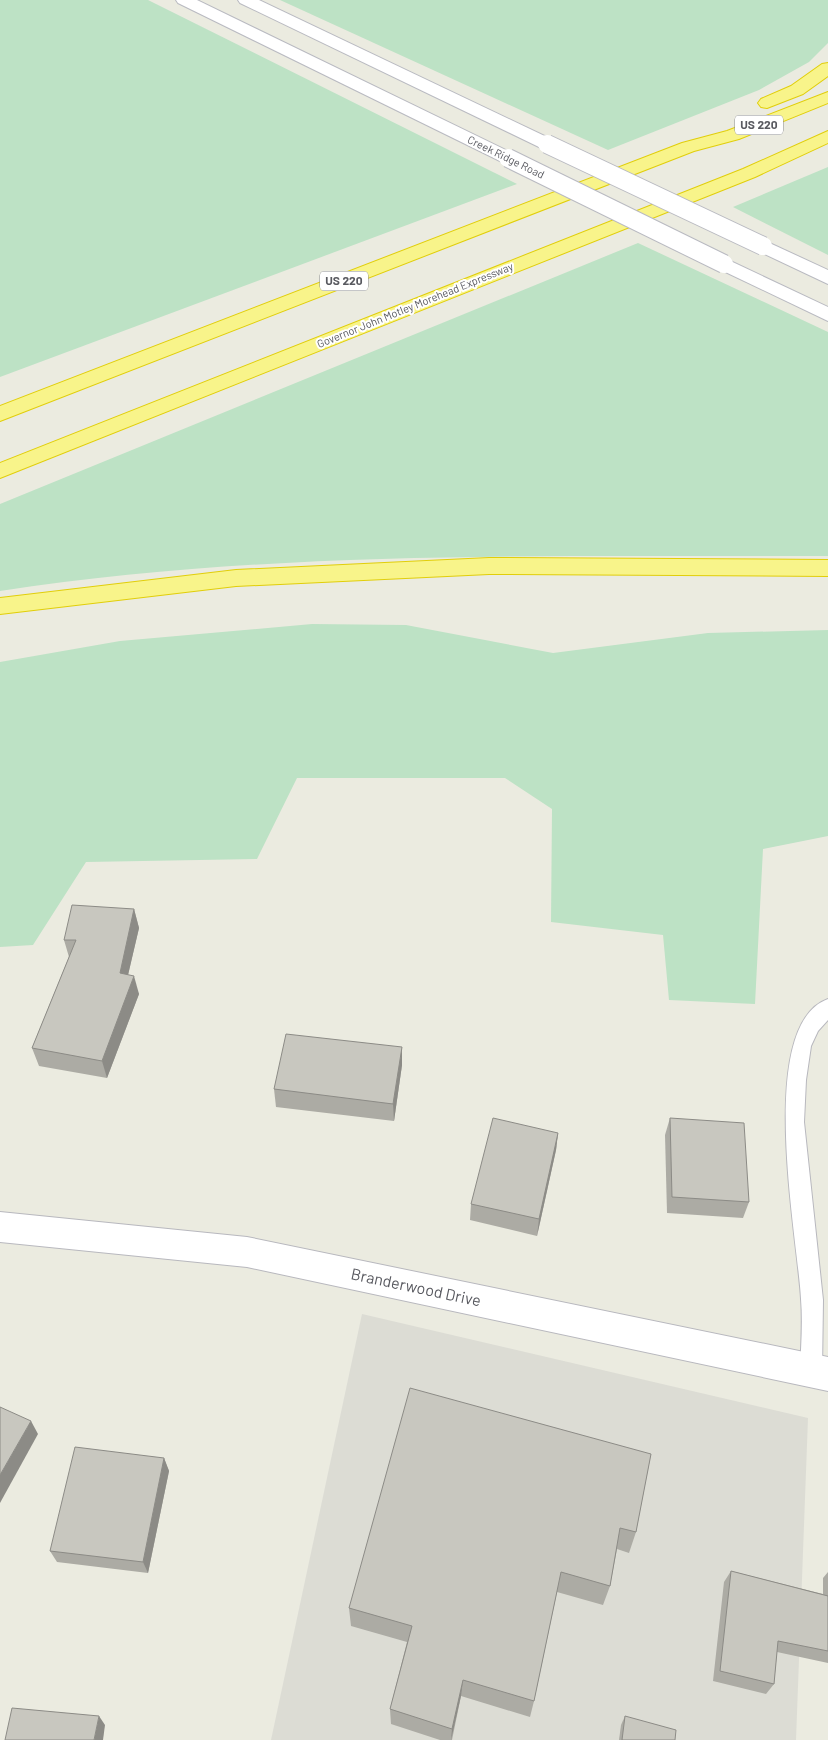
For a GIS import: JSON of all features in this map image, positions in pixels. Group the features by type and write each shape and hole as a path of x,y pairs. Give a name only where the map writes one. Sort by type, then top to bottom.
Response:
{"highway":[{"path":"688,147 713,127 796,90 828,68"},
{"name":"US 220","path":"0,414 688,147 733,135 828,98"},
{"name":"Governor John Motley Morehead Expressway","path":"0,471 749,173 828,136"},
{"path":"749,173 828,154"},
{"path":"0,606 236,578 489,566 828,568"}],"main road":[{"name":"Creek Ridge Road","path":"184,0 828,315"},
{"path":"246,0 828,278"},
{"name":"Branderwood Drive","path":"0,1227 247,1252 819,1373"}],"lane":[{"path":"819,1373 819,1289 794,1122 802,1046 810,1026 828,1007"}],"shaded area":[{"path":"362,1314 808,1418 796,1740 271,1740"}],"green space":[{"path":"0,0 148,0 517,184 0,377"},
{"path":"280,0 828,0 828,43 809,62 759,90 608,150"},
{"path":"828,167 828,255 733,207"},
{"path":"638,243 828,332 828,556 517,556 310,562 206,568 103,577 0,591 0,504"},
{"path":"312,624 406,625 553,653 708,633 828,630 828,836 763,849 755,1004 669,1000 663,935 551,922 552,809 505,778 297,778 257,859 86,862 33,945 0,947 0,662 120,641"}],"building":[{"path":"72,905 134,909 120,973 134,976 102,1061 32,1048 76,940 64,940"},
{"path":"286,1034 402,1047 393,1104 274,1089"},
{"path":"493,1118 558,1133 539,1219 471,1204"},
{"path":"670,1118 744,1123 749,1202 672,1197"},
{"path":"410,1388 651,1454 636,1532 620,1528 610,1586 561,1572 534,1701 463,1680 452,1729 390,1709 412,1626 349,1608"},
{"path":"0,1407 31,1421 0,1475"},
{"path":"75,1447 164,1458 143,1562 50,1551"},
{"path":"731,1571 828,1596 828,1651 778,1641 774,1684 720,1671"},
{"path":"12,1708 99,1716 94,1740 5,1740"},
{"path":"625,1716 676,1730 675,1740 622,1740"}]}
